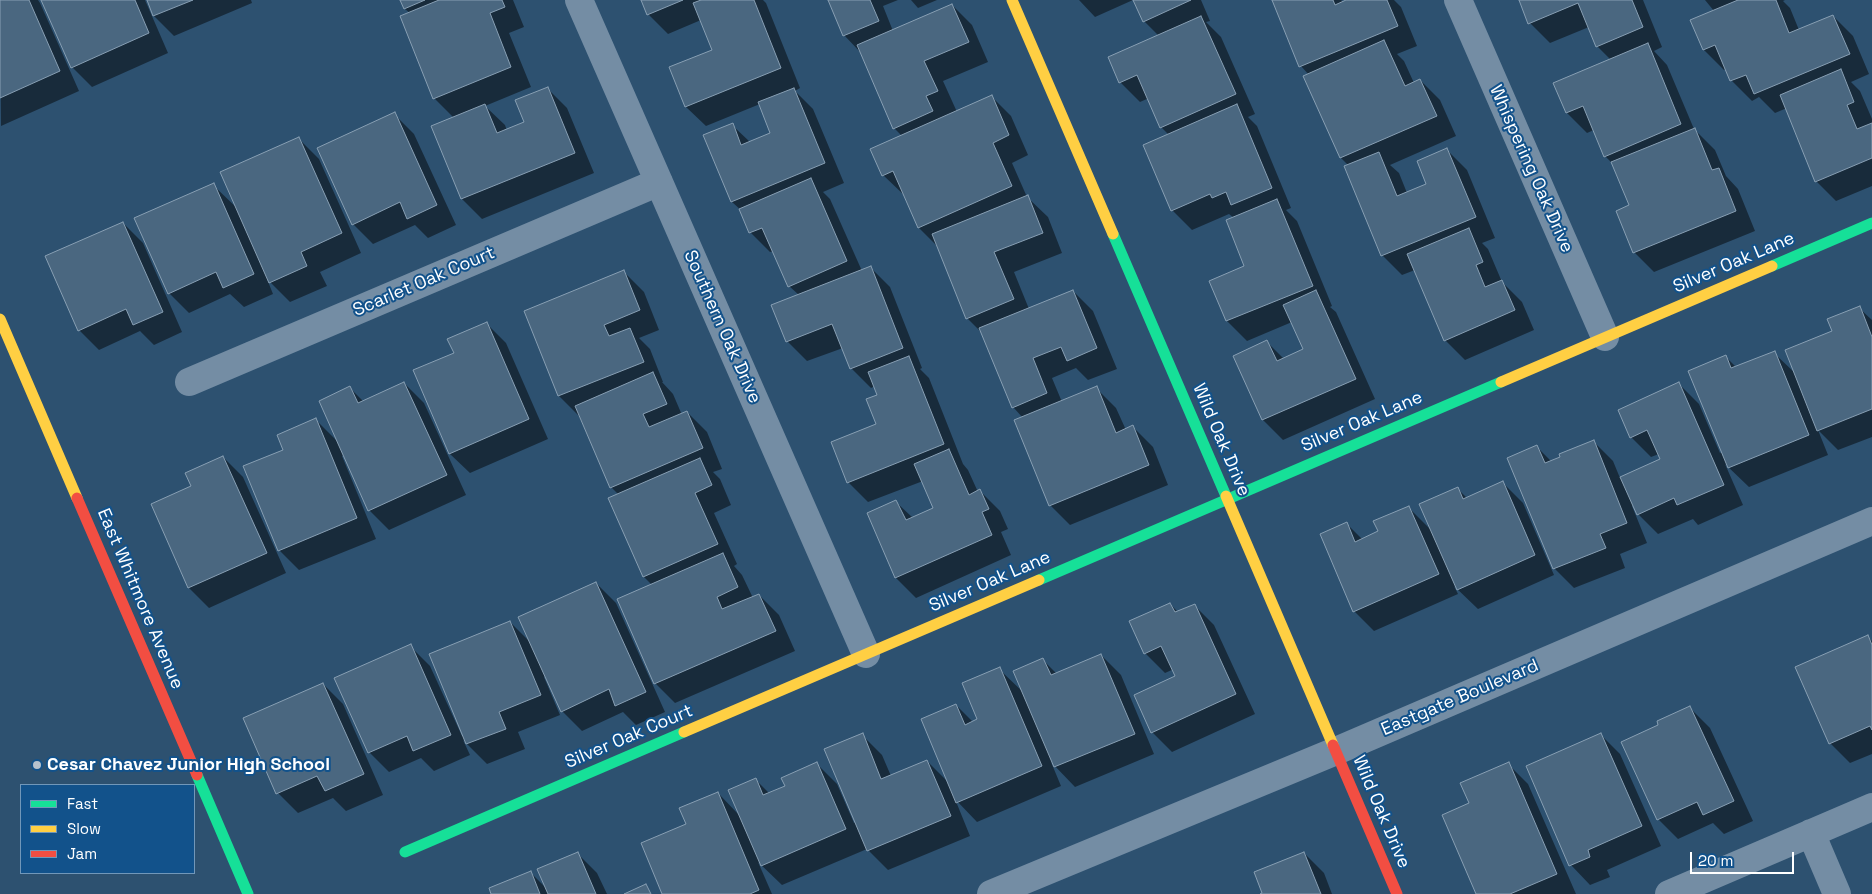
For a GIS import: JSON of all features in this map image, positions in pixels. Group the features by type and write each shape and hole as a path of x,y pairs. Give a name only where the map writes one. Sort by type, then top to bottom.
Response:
{"street":[{"name":"Southern Oak Drive","path":"579,0 866,654"},
{"name":"Wild Oak Drive","path":"1012,0 1397,894"},
{"name":"Whispering Oak Drive","path":"1458,0 1605,337"},
{"name":"Scarlet Oak Court","path":"189,382 658,182"},
{"name":"Silver Oak Lane","path":"866,654 1872,223"},
{"name":"East Whitmore Avenue","path":"0,319 248,894"},
{"name":"Eastgate Boulevard","path":"991,894 1336,751 1872,521"},
{"name":"Silver Oak Court","path":"405,852 866,654"},
{"path":"1669,894 1872,807"},
{"path":"1811,833 1837,894"}],"building":[{"path":"0,0 29,0 60,71 0,98"},
{"path":"41,0 135,0 149,33 71,68"},
{"path":"147,0 193,0 153,16"},
{"path":"400,0 425,0 404,9"},
{"path":"439,0 502,0 505,7 490,13 511,67 433,99 400,16"},
{"path":"641,0 683,0 647,15"},
{"path":"701,0 754,0 781,68 685,107 669,67 712,50 693,3"},
{"path":"828,0 870,0 879,21 843,36"},
{"path":"1133,0 1191,0 1143,22"},
{"path":"1272,0 1333,0 1335,5 1346,0 1387,0 1398,26 1299,67"},
{"path":"1519,0 1632,0 1643,27 1596,47 1578,3 1528,24"},
{"path":"1738,0 1776,0 1789,33 1833,15 1850,54 1754,94 1746,75 1730,81 1715,45 1703,50 1690,20"},
{"path":"952,4 969,42 924,61 938,91 926,96 933,111 893,129 857,45"},
{"path":"1201,16 1236,94 1160,128 1137,75 1119,83 1108,57"},
{"path":"1384,40 1405,86 1420,79 1437,116 1340,158 1303,76"},
{"path":"1648,43 1681,124 1604,157 1583,106 1566,113 1553,83"},
{"path":"1841,69 1854,102 1847,105 1857,129 1872,123 1872,158 1815,182 1780,95"},
{"path":"548,87 575,153 461,199 431,126 485,104 497,133 524,122 515,100"},
{"path":"794,88 825,163 731,202 703,135 733,123 741,145 770,133 758,102"},
{"path":"992,95 1009,135 993,143 1012,186 918,228 893,171 882,176 870,149"},
{"path":"1237,104 1272,188 1231,205 1226,192 1212,198 1210,194 1171,211 1143,145"},
{"path":"395,112 437,205 407,219 400,202 352,225 317,148"},
{"path":"1695,128 1712,170 1719,168 1736,211 1633,253 1616,211 1629,205 1611,162"},
{"path":"299,137 342,233 301,252 307,266 269,283 220,172"},
{"path":"1447,148 1476,217 1381,256 1344,166 1379,152 1397,196 1426,184 1417,161"},
{"path":"811,178 847,261 788,287 762,228 749,233 739,209"},
{"path":"214,183 254,274 223,288 216,272 168,294 134,218"},
{"path":"1028,195 1043,233 994,252 1014,299 966,319 932,234"},
{"path":"1277,199 1313,286 1226,321 1209,281 1244,266 1226,220"},
{"path":"123,222 163,312 133,325 126,309 78,331 45,256"},
{"path":"1469,228 1483,262 1476,265 1485,287 1502,280 1515,310 1444,341 1407,254"},
{"path":"871,266 903,348 850,369 832,324 786,342 771,305"},
{"path":"624,270 640,310 604,325 609,336 630,328 644,362 558,396 524,311"},
{"path":"1073,290 1097,348 1067,361 1061,347 1033,358 1047,393 1012,408 979,328"},
{"path":"1316,290 1356,379 1262,420 1233,356 1267,340 1277,361 1303,349 1283,305"},
{"path":"1860,306 1872,337 1872,409 1817,431 1785,350 1832,331 1827,319"},
{"path":"487,322 529,419 449,454 413,370 454,353 447,339"},
{"path":"1775,351 1809,435 1728,468 1688,371 1726,355 1731,368"},
{"path":"909,356 944,444 847,483 831,442 876,424 866,399 877,395 868,372"},
{"path":"653,372 667,404 643,414 649,427 687,411 703,448 610,488 575,406"},
{"path":"404,382 447,475 368,511 319,401 350,386 358,403"},
{"path":"1679,382 1724,485 1677,505 1674,498 1637,515 1620,477 1660,459 1647,430 1630,438 1618,410"},
{"path":"1097,386 1116,433 1133,425 1149,465 1049,506 1014,420"},
{"path":"316,418 357,518 278,551 243,466 283,450 277,435"},
{"path":"1594,440 1627,523 1600,534 1606,548 1553,569 1507,458 1537,445 1545,463 1560,457 1559,454"},
{"path":"949,449 969,495 980,489 989,509 982,512 992,535 895,578 867,513 896,500 906,520 933,508 914,464"},
{"path":"223,456 267,553 188,588 151,504 191,486 185,473"},
{"path":"700,458 712,485 695,493 718,544 643,577 608,498"},
{"path":"1503,481 1535,555 1457,590 1419,504 1458,487 1463,499"},
{"path":"1409,506 1439,574 1353,612 1320,534 1347,522 1355,542 1378,531 1373,521"},
{"path":"723,553 738,587 717,597 722,609 759,594 776,631 654,684 617,599"},
{"path":"596,582 646,692 615,706 609,689 561,712 518,617"},
{"path":"1170,603 1175,612 1195,604 1236,694 1151,733 1134,695 1175,676 1161,646 1144,654 1129,621"},
{"path":"510,621 541,695 499,712 506,729 466,744 429,654"},
{"path":"1868,635 1872,645 1872,730 1870,726 1829,744 1795,667"},
{"path":"411,644 451,735 413,751 407,736 368,753 334,678"},
{"path":"1101,654 1135,734 1054,767 1013,671 1043,658 1051,675"},
{"path":"1000,667 1042,766 956,803 921,719 956,704 965,725 977,719 962,683"},
{"path":"323,683 364,774 325,791 317,776 276,794 243,718"},
{"path":"1690,706 1734,801 1703,815 1697,802 1657,820 1621,742 1658,725 1657,721"},
{"path":"863,733 881,779 927,760 951,816 867,851 824,749"},
{"path":"1601,733 1642,826 1588,850 1590,857 1569,866 1526,766"},
{"path":"817,762 846,829 761,866 728,790 756,778 763,795 785,786 781,778"},
{"path":"1509,762 1557,874 1510,894 1476,894 1442,815 1469,803 1460,783"},
{"path":"718,792 759,890 750,894 662,894 641,843 686,824 679,808"},
{"path":"578,852 596,894 548,894 537,869"},
{"path":"1304,852 1321,894 1260,894 1262,893 1254,872"},
{"path":"531,871 540,894 491,894 489,888"},
{"path":"646,884 651,894 624,894"}],"traffic: fast":[{"path":"1772,266 1872,223"},
{"path":"1113,234 1226,496"},
{"path":"1039,580 1501,382"},
{"path":"405,852 684,732"},
{"path":"197,775 248,894"}],"traffic: slow":[{"path":"1012,0 1113,234"},
{"path":"1501,382 1772,266"},
{"path":"0,319 77,498"},
{"path":"1226,496 1333,745"},
{"path":"684,732 1039,580"}],"traffic: jam":[{"path":"77,498 197,775"},
{"path":"1333,745 1397,894"}],"place":[{"name":"Cesar Chavez Junior High School","path":"37,765"}]}
